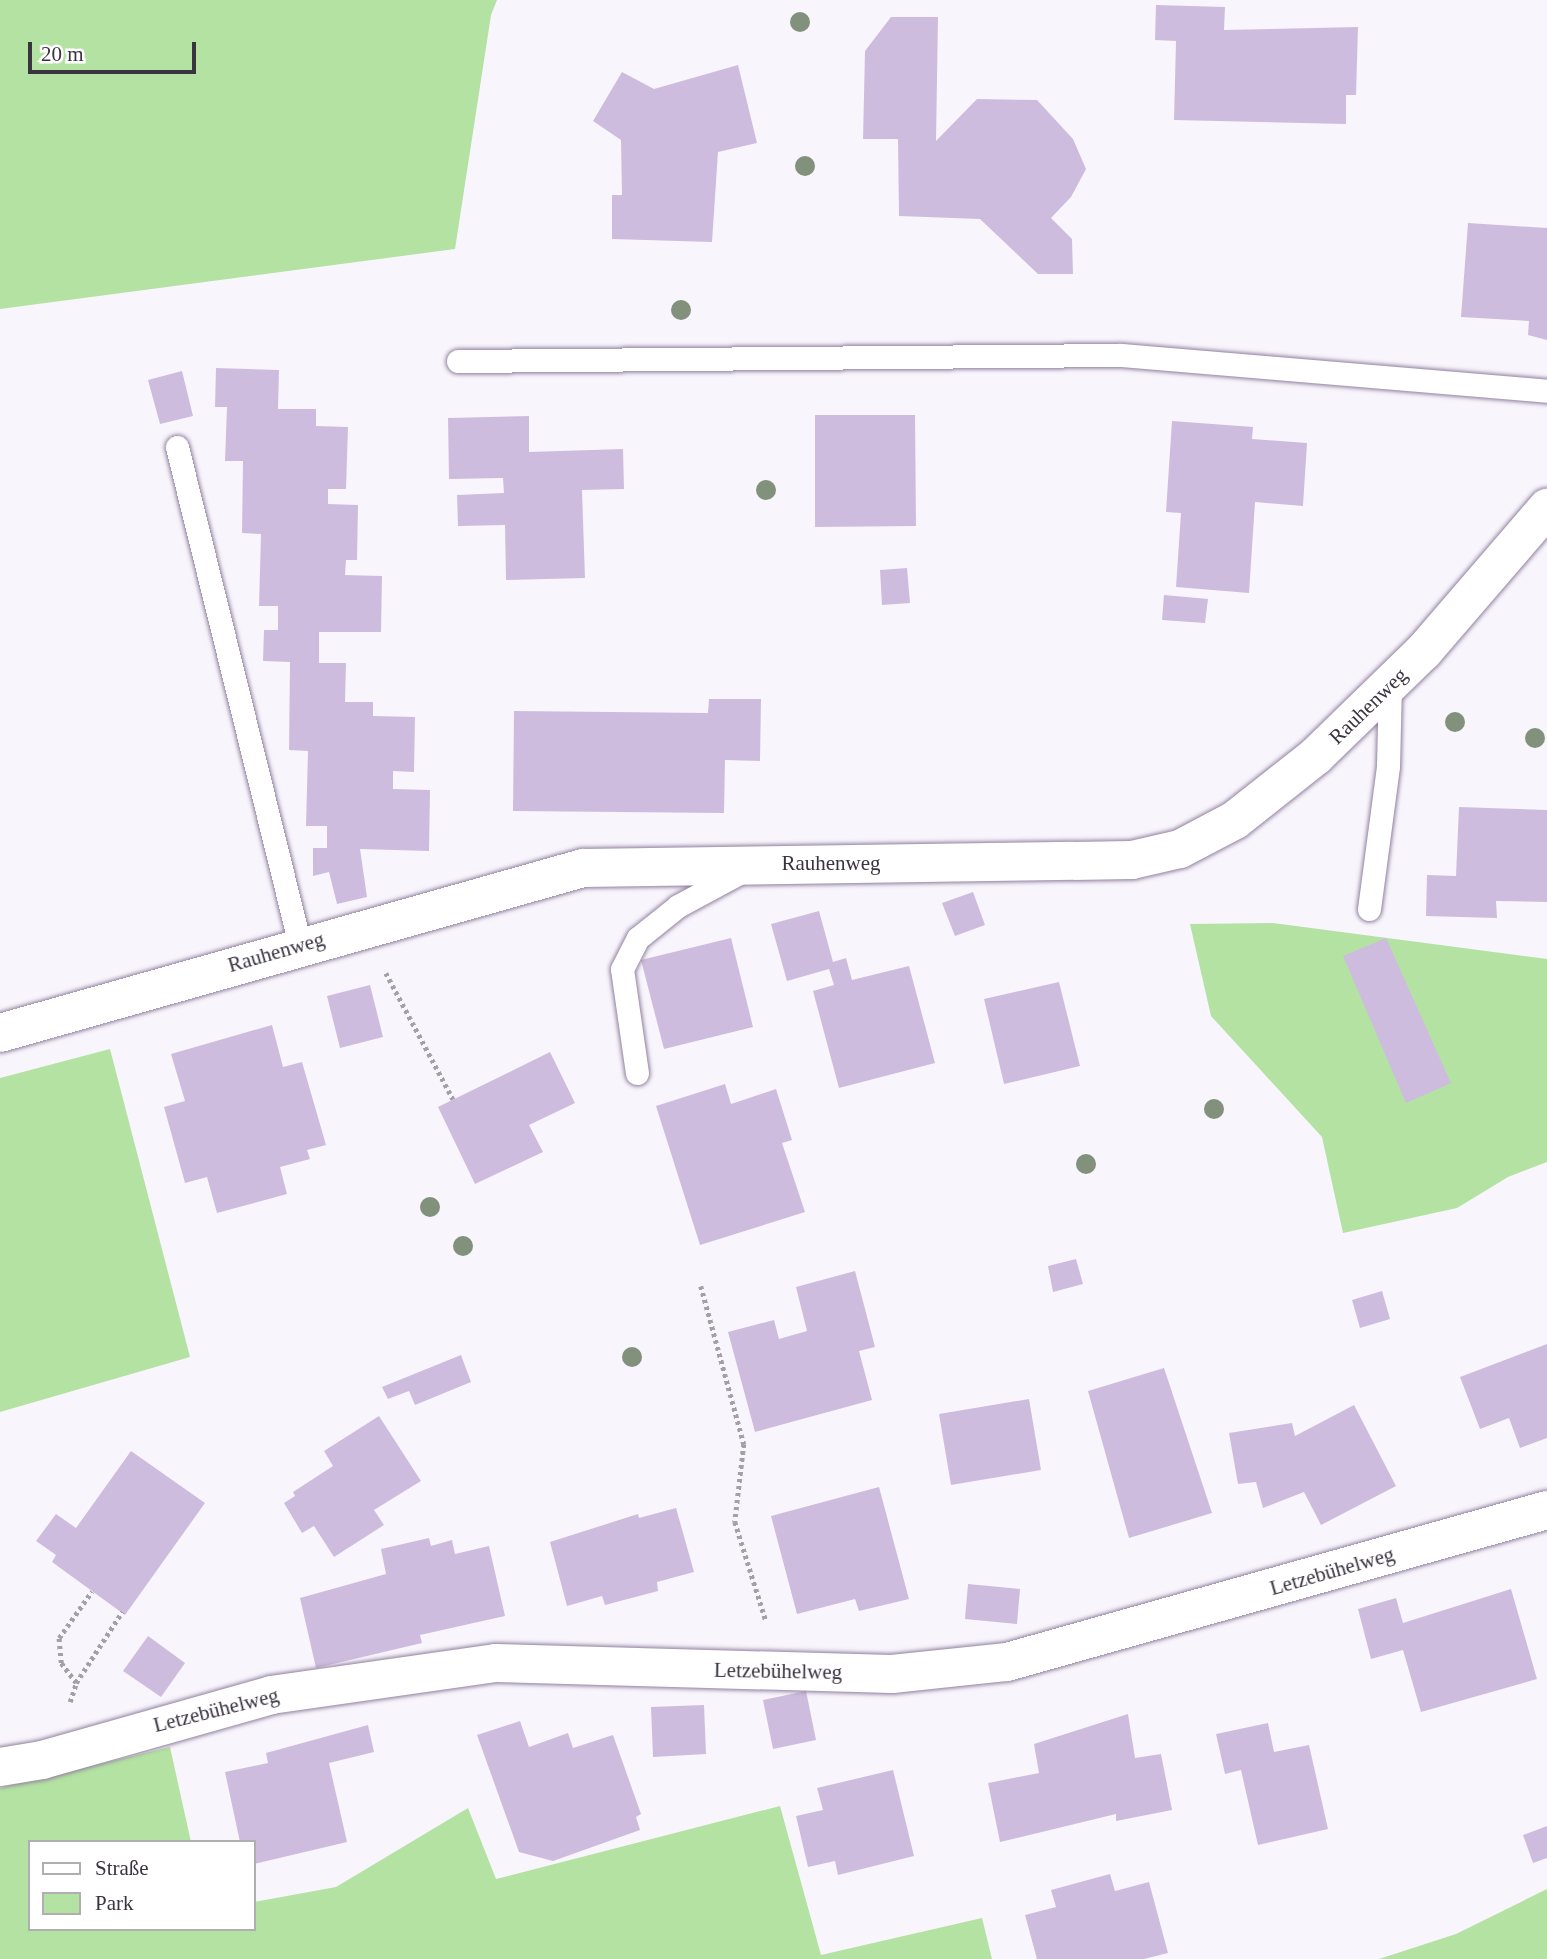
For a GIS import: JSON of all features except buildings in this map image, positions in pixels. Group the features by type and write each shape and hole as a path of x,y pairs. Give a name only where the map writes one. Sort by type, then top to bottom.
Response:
{"street":[{"name":"Rauhenweg","path":"0,1033 300,945 583,868 758,863 1132,860 1180,849 1235,820 1316,756 1390,686 1547,508"},
{"name":"Letzebühelweg","path":"0,1767 271,1695 496,1663 892,1674 1007,1662 1547,1510"}],"lane":[{"path":"458,362 1121,355 1547,391"},
{"path":"177,447 300,945"},
{"path":"1369,909 1388,766 1390,686"},
{"path":"637,1073 622,969 638,937 678,906 758,863"}],"path":[{"path":"361,928 453,1099"},
{"path":"701,1286 744,1444 735,1522 782,1670"},
{"path":"76,1683 61,1663 60,1638 92,1591"},
{"path":"68,1751 67,1716 76,1683 122,1612"}],"green space":[{"path":"0,0 497,0 491,15 455,249 0,309"},
{"path":"1273,923 1547,959 1547,1162 1508,1177 1457,1208 1343,1233 1322,1137 1211,1016 1190,924"},
{"path":"110,1049 190,1357 0,1412 0,1078"},
{"path":"170,1747 191,1840 28,1840 28,1931 256,1931 256,1902 336,1887 468,1808 496,1879 780,1806 821,1955 982,1918 992,1959 0,1959 0,1788"},
{"path":"1547,1889 1547,1959 1379,1959 1456,1934"}]}
